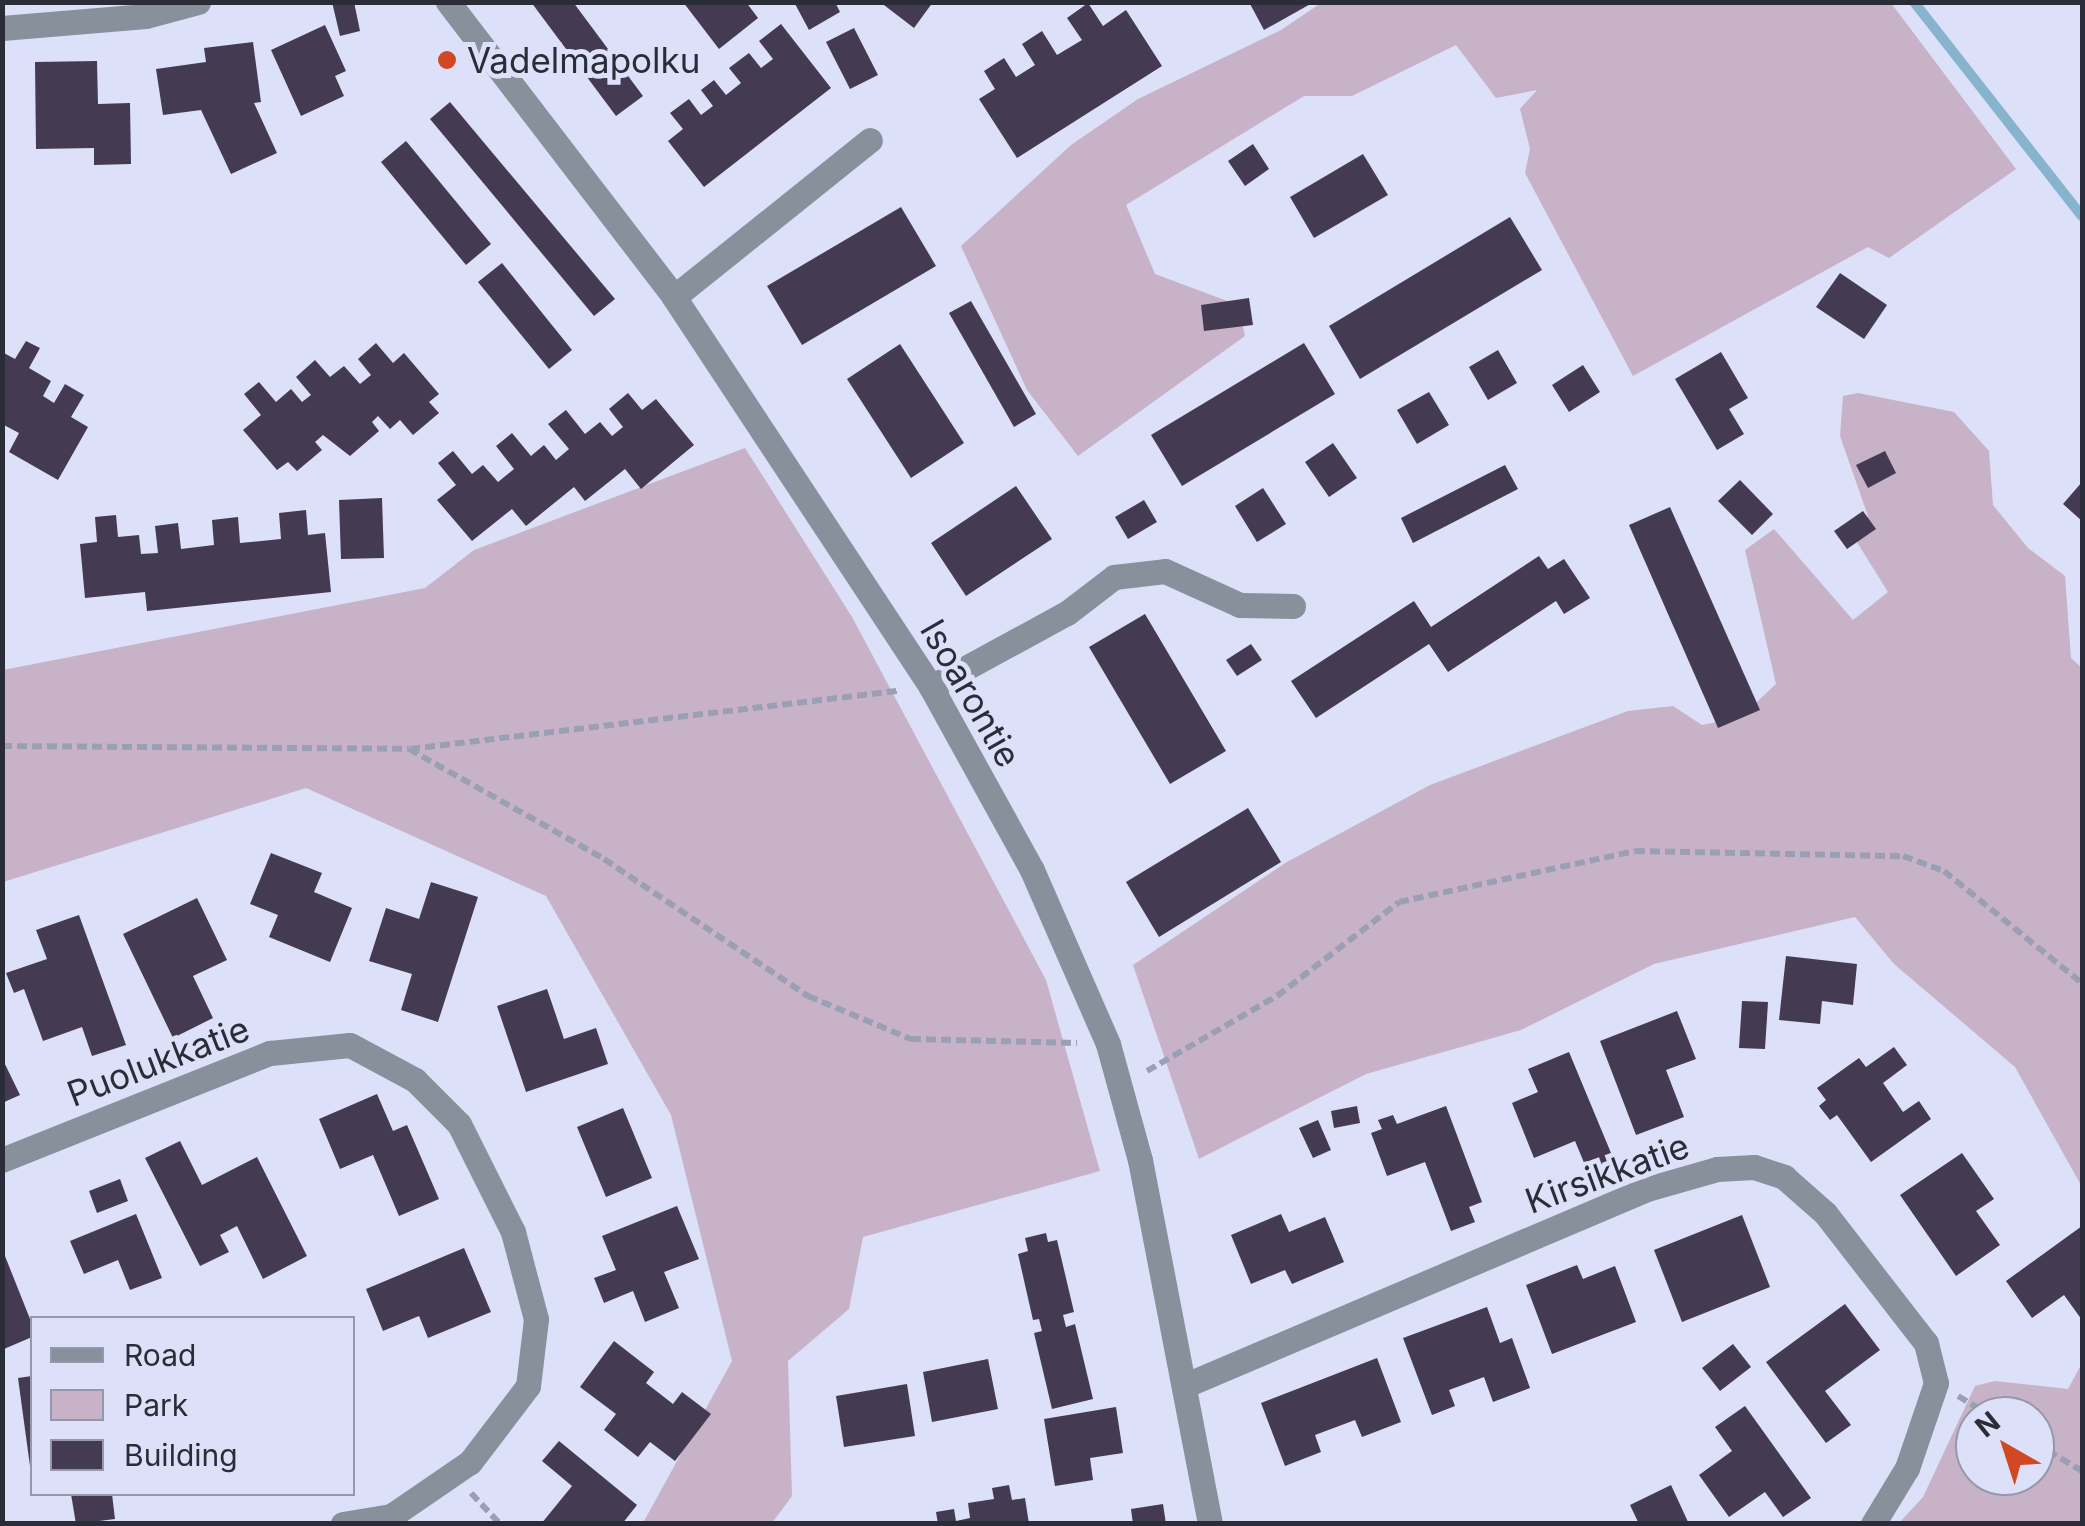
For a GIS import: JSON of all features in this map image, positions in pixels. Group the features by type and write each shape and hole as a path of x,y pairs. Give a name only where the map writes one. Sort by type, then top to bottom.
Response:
{"street":[{"path":"2,28 146,16 198,2"},
{"name":"Isoarontie","path":"448,2 674,297 931,687 1032,870 1108,1044 1140,1160 1210,1524"},
{"path":"674,297 870,140"},
{"path":"931,687 1068,613 1114,577 1165,571 1240,605 1293,606"},
{"name":"Puolukkatie","path":"2,1160 270,1052 350,1046 415,1080 458,1124 513,1232 536,1319 528,1386 470,1462 392,1516 343,1524"},
{"name":"Kirsikkatie","path":"1186,1386 1648,1189 1717,1169 1754,1167 1784,1176 1825,1213 1926,1343 1936,1383 1907,1468 1873,1524"}],"path":[{"path":"2,746 409,749 931,687"},
{"path":"409,749 604,859 808,996 911,1039 1108,1044"},
{"path":"1147,1072 1278,996 1398,902 1635,851 1903,856 1944,872 2082,983"},
{"path":"2055,1455 2082,1472"},
{"path":"454,1473 500,1524"}],"green space":[{"path":"1321,3 1891,3 2016,169 1889,258 1868,247 1633,376 1525,173 1530,149 1520,109 1537,90 1496,98 1456,45 1352,96 1304,96 1126,205 1155,274 1238,305 1245,336 1078,456 1027,390 961,246 1071,145 1138,99 1281,30"},
{"path":"1858,393 1954,412 1989,451 1993,505 2028,548 2065,576 2071,658 2082,668 2082,1187 2015,1067 1894,964 1855,917 1654,964 1521,1030 1366,1074 1199,1159 1133,965 1287,862 1430,785 1628,711 1673,706 1702,725 1741,717 1776,684 1745,550 1774,529 1853,620 1888,592 1855,539 1868,516 1840,436 1843,396"},
{"path":"745,448 852,617 1046,980 1100,1171 863,1237 849,1309 788,1361 792,1496 772,1523 643,1523 732,1361 671,1115 546,896 306,788 3,882 3,670 425,588 474,550"},
{"path":"2082,1363 2082,1523 1901,1521 1923,1497 1955,1429 1955,1496 2055,1496 2055,1396 1970,1396 1975,1386 1995,1381 2068,1389"}],"building":[{"path":"332,2 354,2 360,31 340,36"},
{"path":"531,2 573,2 643,96 616,116"},
{"path":"683,2 746,2 758,18 719,49"},
{"path":"794,2 835,2 840,12 809,30"},
{"path":"880,2 933,2 914,28"},
{"path":"1249,2 1314,2 1264,30"},
{"path":"1088,3 1103,26 1126,10 1162,66 1017,158 979,99 995,89 984,71 1004,58 1016,77 1035,65 1022,44 1042,31 1057,55 1082,40 1067,18"},
{"path":"781,24 831,88 704,187 668,141 683,129 670,113 689,99 701,115 713,106 701,90 714,80 726,95 741,83 729,68 749,53 761,68 773,59 759,41"},
{"path":"325,25 346,71 335,76 344,96 301,116 271,50"},
{"path":"854,28 878,75 850,89 826,42"},
{"path":"253,42 261,102 254,103 277,153 231,174 201,110 163,115 156,69 206,62 204,48"},
{"path":"97,61 98,104 130,103 131,164 94,165 94,148 36,149 35,62"},
{"path":"450,102 615,299 594,316 430,119"},
{"path":"406,141 491,244 466,265 381,162"},
{"path":"1253,144 1269,169 1245,186 1228,161"},
{"path":"1363,154 1388,195 1314,238 1290,197"},
{"path":"901,207 936,266 802,345 767,286"},
{"path":"1510,217 1542,270 1360,379 1329,326"},
{"path":"502,263 572,350 549,369 478,282"},
{"path":"1840,273 1887,305 1864,339 1816,307"},
{"path":"1249,298 1253,325 1204,331 1201,305"},
{"path":"971,301 1036,414 1014,427 949,313"},
{"path":"26,341 40,348 29,368 51,381 43,396 54,403 65,384 84,395 71,417 88,427 58,480 9,452 19,433 2,424 2,352 15,359"},
{"path":"376,343 393,363 404,353 439,394 429,402 439,413 413,435 400,420 390,429 378,416 372,422 379,431 350,456 323,435 315,442 322,450 297,471 288,462 277,470 243,430 261,415 244,394 259,382 276,402 291,389 302,402 311,395 296,377 315,360 330,377 344,366 360,384 371,375 358,359"},
{"path":"1304,343 1335,394 1182,486 1151,435"},
{"path":"900,344 964,443 911,478 847,379"},
{"path":"1498,350 1517,383 1488,400 1469,367"},
{"path":"1721,352 1748,398 1729,409 1744,434 1717,450 1675,379"},
{"path":"1583,365 1600,392 1569,412 1552,385"},
{"path":"1429,392 1449,425 1417,444 1397,410"},
{"path":"628,393 642,410 656,399 694,445 641,489 625,469 585,501 574,487 526,526 512,509 472,541 437,500 456,485 438,463 453,451 472,474 483,465 498,482 514,469 496,446 512,433 531,456 544,445 556,460 569,449 548,424 566,410 585,434 600,422 612,436 623,427 609,409"},
{"path":"1333,443 1357,478 1329,497 1305,462"},
{"path":"1885,451 1896,473 1868,488 1856,465"},
{"path":"1505,465 1518,489 1413,543 1401,518"},
{"path":"1740,480 1773,514 1752,535 1718,501"},
{"path":"2082,482 2082,521 2063,504"},
{"path":"1016,486 1052,539 966,596 931,543"},
{"path":"1263,488 1286,524 1257,542 1235,506"},
{"path":"382,498 384,558 341,559 339,500"},
{"path":"1144,500 1157,522 1128,539 1115,517"},
{"path":"1670,507 1760,710 1718,728 1629,525"},
{"path":"306,510 308,535 325,533 331,592 147,611 145,592 85,598 80,544 97,542 95,517 116,515 118,537 139,535 141,554 158,553 155,526 178,523 181,549 214,545 212,520 238,517 240,543 281,539 279,513"},
{"path":"1863,511 1876,529 1847,549 1834,531"},
{"path":"1539,556 1548,569 1564,559 1590,598 1564,614 1556,601 1448,672 1429,644 1316,718 1291,681 1414,601 1431,627"},
{"path":"1145,614 1226,751 1170,784 1089,647"},
{"path":"1251,644 1262,660 1237,676 1226,660"},
{"path":"1248,808 1281,862 1159,937 1126,882"},
{"path":"271,853 322,873 314,892 352,908 330,962 269,937 278,915 250,904"},
{"path":"431,882 478,897 438,1022 401,1010 412,974 369,961 386,908 419,919"},
{"path":"197,898 227,960 193,976 213,1018 173,1038 123,934"},
{"path":"79,915 126,1045 92,1056 82,1027 43,1041 24,989 14,993 6,973 47,959 36,930"},
{"path":"1786,956 1857,964 1853,1005 1822,1001 1820,1024 1779,1020"},
{"path":"547,989 564,1039 596,1028 608,1064 526,1092 497,1006"},
{"path":"1742,1001 1768,1002 1765,1049 1739,1048"},
{"path":"1677,1011 1696,1059 1666,1070 1684,1117 1636,1135 1600,1041"},
{"path":"1894,1047 1907,1065 1883,1083 1903,1112 1919,1101 1931,1119 1871,1162 1837,1115 1830,1120 1819,1106 1826,1100 1817,1088 1859,1058 1866,1067"},
{"path":"1569,1052 1616,1165 1590,1177 1575,1141 1534,1158 1512,1103 1538,1092 1528,1069"},
{"path":"2,1058 20,1095 2,1103"},
{"path":"377,1094 393,1131 407,1125 439,1199 399,1216 373,1155 340,1169 319,1119"},
{"path":"1357,1106 1360,1123 1334,1128 1331,1111"},
{"path":"1446,1106 1482,1202 1469,1207 1475,1222 1451,1231 1425,1162 1387,1176 1371,1133 1382,1129 1378,1120 1393,1115 1397,1124"},
{"path":"623,1108 652,1178 606,1197 577,1127"},
{"path":"1318,1120 1331,1150 1313,1158 1299,1128"},
{"path":"180,1141 202,1185 257,1157 307,1256 263,1279 237,1226 220,1235 229,1252 200,1266 145,1158"},
{"path":"1962,1153 1994,1199 1976,1211 2000,1245 1956,1276 1900,1195"},
{"path":"120,1179 128,1201 97,1213 89,1191"},
{"path":"677,1206 699,1259 664,1272 679,1308 645,1322 633,1291 604,1303 594,1278 616,1270 602,1236"},
{"path":"136,1214 162,1278 130,1290 118,1260 84,1274 70,1241"},
{"path":"1281,1214 1289,1232 1325,1217 1344,1262 1292,1284 1285,1270 1251,1284 1231,1235"},
{"path":"1742,1215 1770,1287 1682,1322 1654,1250"},
{"path":"2082,1226 2082,1320 2064,1295 2032,1318 2006,1281"},
{"path":"1046,1233 1048,1242 1057,1240 1074,1312 1063,1315 1066,1327 1075,1324 1093,1399 1052,1409 1034,1333 1042,1331 1039,1319 1033,1320 1018,1254 1028,1251 1025,1238"},
{"path":"464,1248 491,1312 428,1338 419,1316 383,1331 366,1289"},
{"path":"3,1251 30,1319 30,1338 4,1349"},
{"path":"1577,1265 1583,1279 1615,1266 1636,1322 1552,1354 1526,1285"},
{"path":"1845,1304 1880,1350 1825,1391 1851,1425 1826,1443 1766,1362"},
{"path":"1487,1307 1500,1343 1512,1338 1530,1388 1493,1402 1484,1377 1449,1390 1455,1406 1432,1415 1403,1338"},
{"path":"614,1341 654,1372 646,1383 673,1404 682,1392 711,1414 675,1461 650,1442 638,1457 604,1430 616,1414 580,1387"},
{"path":"1733,1344 1751,1367 1720,1391 1702,1368"},
{"path":"1377,1358 1401,1422 1362,1437 1355,1420 1315,1435 1321,1452 1285,1466 1261,1403"},
{"path":"988,1359 998,1409 932,1422 923,1372"},
{"path":"30,1376 30,1466 18,1378"},
{"path":"907,1384 915,1436 844,1447 836,1396"},
{"path":"1745,1406 1811,1498 1783,1517 1765,1492 1729,1517 1699,1475 1732,1451 1715,1427"},
{"path":"1116,1407 1123,1453 1090,1458 1093,1480 1055,1486 1044,1419"},
{"path":"559,1441 637,1505 622,1524 541,1524 572,1486 542,1461"},
{"path":"1009,1485 1012,1500 1025,1498 1029,1524 938,1524 936,1512 954,1509 956,1521 970,1518 968,1503 994,1499 992,1488"},
{"path":"1671,1485 1689,1524 1639,1524 1630,1505"},
{"path":"71,1496 112,1496 115,1519 76,1524"},
{"path":"1163,1504 1166,1524 1133,1524 1131,1509"}],"waterway":[{"path":"1914,2 2082,216"}],"place":[{"name":"Vadelmapolku","path":"447,60"}]}
